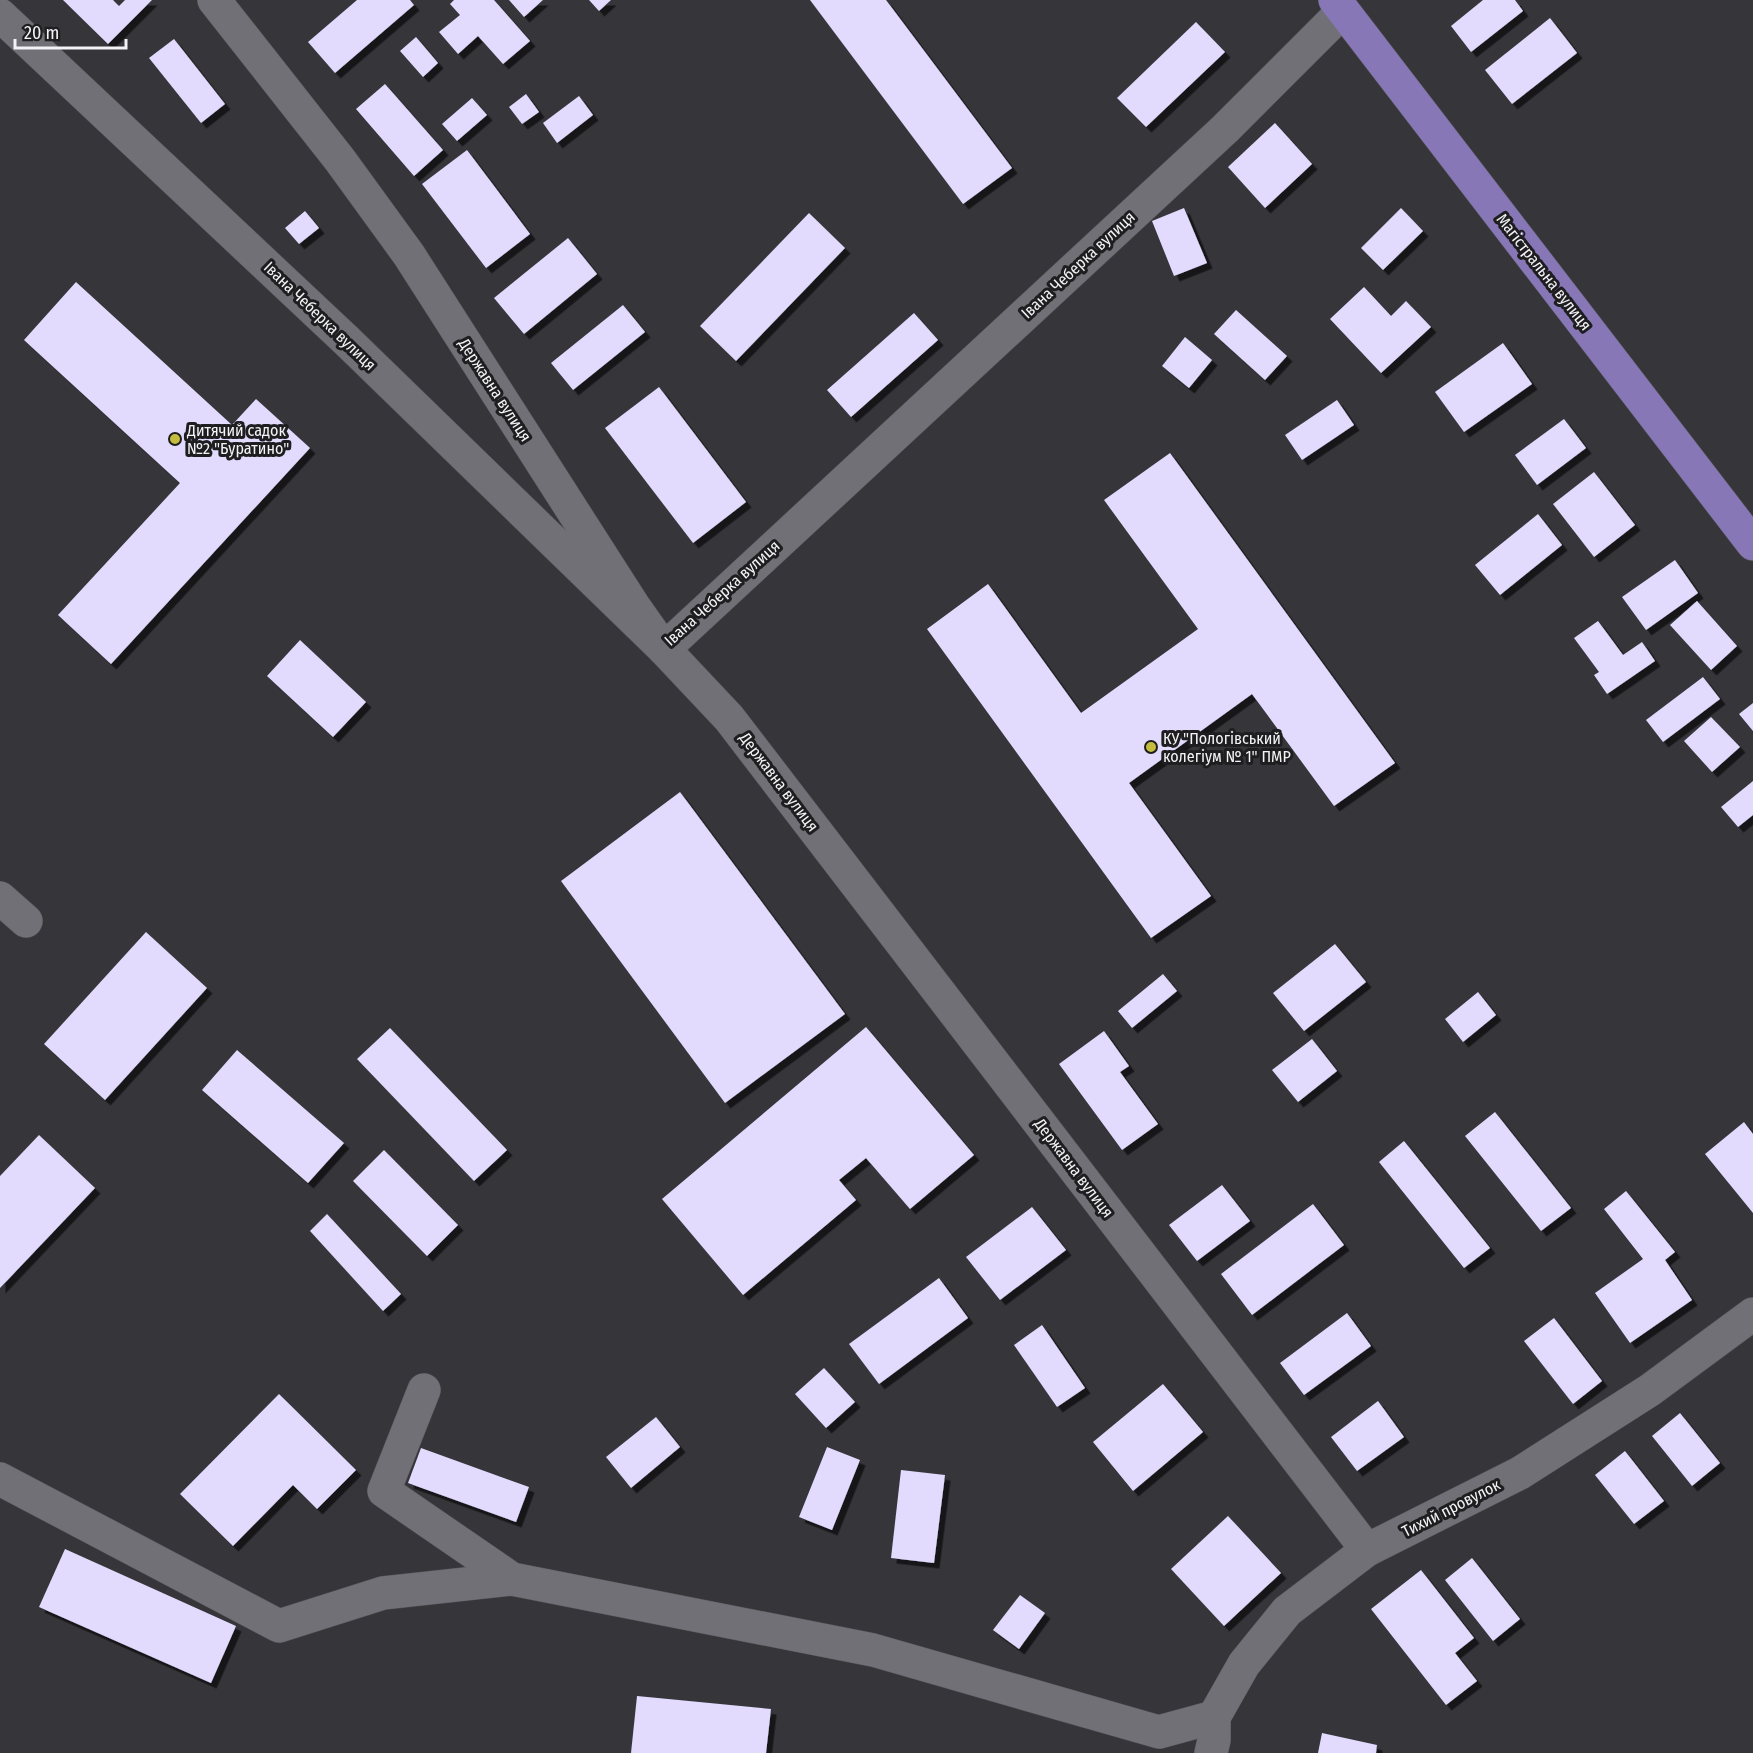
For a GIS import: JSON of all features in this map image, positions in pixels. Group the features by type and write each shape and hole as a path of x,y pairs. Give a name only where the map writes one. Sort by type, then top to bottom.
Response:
{"main road":[{"name":"Магістральна вулиця","path":"1339,6 1753,544"}],"street":[{"name":"Державна вулиця","path":"214,0 340,160 409,255 663,649 729,718 1367,1550"},
{"name":"Івана Чеберка вулиця","path":"0,15 347,341 663,649 1225,129 1339,6"},
{"path":"0,898 26,921"},
{"name":"Тихий провулок","path":"1211,1753 1214,1740 1214,1717 1244,1664 1287,1611 1367,1550 1520,1473 1650,1390 1753,1314"},
{"path":"424,1390 384,1491 512,1579"},
{"path":"0,1479 279,1626 383,1593 512,1579 873,1650 1158,1732 1214,1717"}],"building":[{"path":"63,0 113,0 119,6 125,0 152,0 108,44"},
{"path":"357,0 410,0 414,5 335,73 308,42"},
{"path":"454,0 494,0 530,41 503,64 478,36 458,54 439,32 460,15 450,4"},
{"path":"509,0 543,0 524,17"},
{"path":"589,0 611,0 599,11"},
{"path":"810,0 886,0 1012,168 963,204"},
{"path":"1483,0 1515,0 1523,11 1471,52 1451,26"},
{"path":"1550,18 1577,53 1512,104 1485,70"},
{"path":"1196,22 1225,52 1146,127 1117,98"},
{"path":"416,37 438,63 423,77 400,51"},
{"path":"174,39 225,104 201,123 149,58"},
{"path":"385,84 443,150 414,176 356,109"},
{"path":"526,94 539,112 522,124 509,107"},
{"path":"579,96 593,115 557,143 543,123"},
{"path":"472,98 487,115 457,141 442,124"},
{"path":"1275,123 1312,164 1265,208 1228,167"},
{"path":"467,150 530,234 486,268 422,184"},
{"path":"1184,208 1207,263 1174,276 1152,221"},
{"path":"1401,208 1423,231 1383,270 1361,248"},
{"path":"305,211 319,228 299,244 285,228"},
{"path":"809,213 845,248 736,361 700,326"},
{"path":"568,238 597,274 524,334 494,298"},
{"path":"76,282 232,425 256,399 310,448 111,664 58,615 180,483 24,340"},
{"path":"1364,287 1391,316 1406,301 1431,327 1381,373 1330,319"},
{"path":"623,305 645,332 573,390 551,363"},
{"path":"1236,310 1287,356 1265,380 1214,334"},
{"path":"914,313 938,340 851,417 827,390"},
{"path":"1185,337 1212,360 1189,388 1162,366"},
{"path":"1503,343 1532,384 1464,432 1435,392"},
{"path":"659,387 746,502 693,543 605,428"},
{"path":"1337,400 1354,425 1302,460 1285,435"},
{"path":"1564,419 1586,448 1537,485 1515,455"},
{"path":"1170,453 1395,763 1334,806 1252,694 1129,783 1211,896 1151,938 927,629 988,584 1081,713 1198,629 1104,500"},
{"path":"1594,472 1635,525 1594,557 1553,504"},
{"path":"1538,514 1562,545 1500,595 1475,565"},
{"path":"1675,560 1698,593 1646,630 1622,597"},
{"path":"1697,601 1737,646 1711,670 1670,625"},
{"path":"1598,621 1623,655 1642,642 1655,661 1607,694 1594,675 1599,672 1574,638"},
{"path":"300,640 366,702 333,737 267,676"},
{"path":"1703,677 1720,699 1663,742 1646,720"},
{"path":"1753,703 1753,731 1739,714"},
{"path":"1711,717 1740,747 1712,772 1684,741"},
{"path":"1753,781 1753,815 1738,827 1721,807"},
{"path":"680,792 845,1014 725,1103 561,881"},
{"path":"146,932 207,988 105,1100 44,1044"},
{"path":"1335,944 1366,982 1304,1031 1273,993"},
{"path":"1163,974 1177,991 1132,1028 1118,1011"},
{"path":"1478,992 1496,1015 1463,1042 1445,1019"},
{"path":"866,1027 974,1155 910,1209 866,1158 839,1180 856,1200 743,1295 662,1199"},
{"path":"390,1028 507,1150 474,1181 357,1059"},
{"path":"1104,1031 1129,1066 1120,1072 1158,1124 1122,1150 1059,1064"},
{"path":"1312,1039 1337,1071 1298,1102 1272,1070"},
{"path":"237,1050 344,1143 308,1183 202,1090"},
{"path":"1495,1112 1571,1208 1541,1231 1465,1136"},
{"path":"1744,1122 1753,1134 1753,1213 1705,1154"},
{"path":"39,1135 95,1188 0,1288 0,1176"},
{"path":"1404,1141 1490,1248 1464,1268 1379,1162"},
{"path":"384,1150 458,1225 427,1256 353,1181"},
{"path":"1222,1185 1250,1221 1197,1261 1169,1225"},
{"path":"1626,1191 1675,1252 1665,1260 1692,1300 1630,1343 1595,1293 1643,1259 1604,1209"},
{"path":"1313,1204 1344,1245 1252,1315 1221,1274"},
{"path":"1032,1207 1066,1250 1000,1300 966,1257"},
{"path":"327,1214 401,1294 383,1311 310,1231"},
{"path":"939,1278 968,1318 879,1384 849,1344"},
{"path":"1347,1313 1371,1346 1304,1395 1280,1363"},
{"path":"1554,1318 1602,1381 1573,1404 1524,1341"},
{"path":"1042,1325 1085,1388 1057,1407 1014,1345"},
{"path":"824,1368 855,1402 826,1428 795,1394"},
{"path":"1163,1384 1203,1432 1133,1491 1093,1442"},
{"path":"279,1394 356,1470 317,1509 293,1485 233,1546 180,1494"},
{"path":"1378,1401 1404,1437 1357,1471 1331,1437"},
{"path":"1680,1413 1720,1463 1692,1486 1652,1436"},
{"path":"656,1417 680,1447 631,1488 606,1457"},
{"path":"827,1447 860,1460 832,1530 799,1517"},
{"path":"421,1448 529,1487 516,1522 408,1483"},
{"path":"1625,1451 1664,1501 1634,1524 1595,1475"},
{"path":"901,1470 945,1475 934,1563 891,1558"},
{"path":"1228,1516 1281,1573 1224,1626 1171,1569"},
{"path":"65,1549 236,1626 211,1683 39,1607"},
{"path":"1472,1558 1520,1619 1493,1641 1445,1580"},
{"path":"1421,1570 1474,1638 1455,1653 1477,1681 1446,1705 1371,1609"},
{"path":"1020,1595 1045,1613 1019,1649 993,1630"},
{"path":"637,1696 771,1709 766,1753 631,1753"},
{"path":"1322,1733 1377,1745 1376,1753 1318,1753"}],"place":[{"name":"Дитячий садок №2 \"Буратино\"","path":"175,439"},
{"name":"КУ \"Пологівський колегіум № 1\" ПМР","path":"1151,747"}]}
